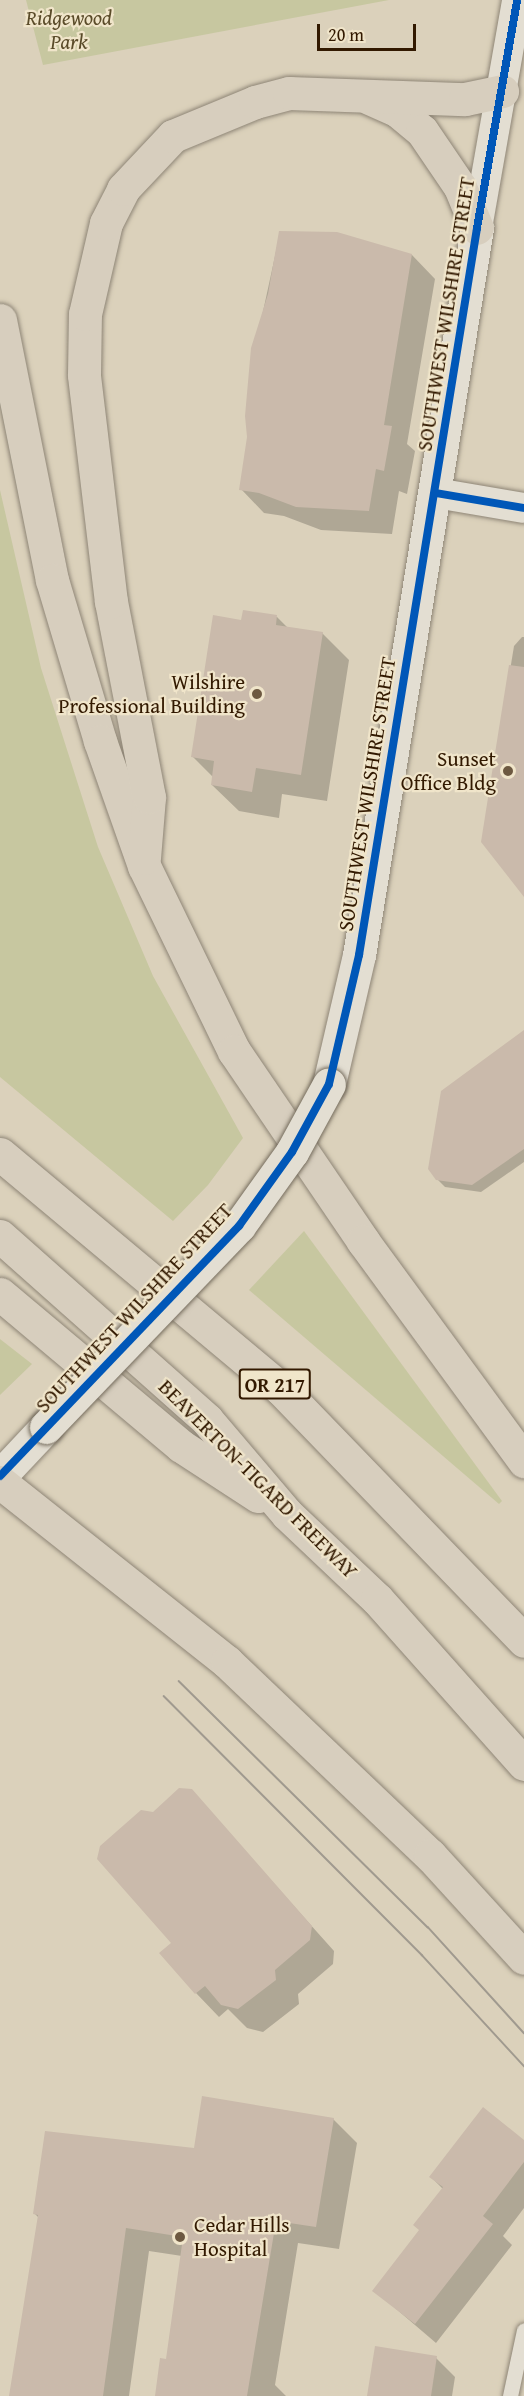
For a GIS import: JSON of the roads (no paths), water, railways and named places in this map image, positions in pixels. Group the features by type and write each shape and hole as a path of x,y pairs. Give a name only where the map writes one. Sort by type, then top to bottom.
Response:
{"highway":[{"path":"144,866 149,797 111,602 84,375 85,314 96,253 123,189 173,136 255,102 289,93 465,99 501,92"},
{"path":"368,97 398,111 422,131 460,187 477,228"},
{"path":"0,320 52,580 97,731 144,866 234,1051 363,1241 524,1461"},
{"name":"OR 217","path":"0,1154 281,1389 524,1641"},
{"name":"BEAVERTON-TIGARD FREEWAY","path":"0,1236 207,1420 287,1514 377,1599 524,1764"},
{"path":"0,1294 181,1446 287,1514"},
{"path":"0,1482 227,1662 430,1855 524,1958"}],"street":[{"name":"SOUTHWEST WILSHIRE STREET","path":"0,1476 239,1226 292,1152 329,1084 352,997 436,493 477,228 518,0"},
{"path":"436,493 524,508"}],"lane":[{"path":"510,2396 524,2330"}],"tram line":[{"path":"179,1681 428,1927 524,2033"},
{"path":"164,1696 422,1955 524,2066"}],"place":[{"name":"Wilshire Professional Building","path":"257,694"},
{"name":"Sunset Office Bldg","path":"508,771"},
{"name":"Cedar Hills Hospital","path":"180,2237"}],"park label":[{"name":"Ridgewood Park","path":"69,30"}]}
